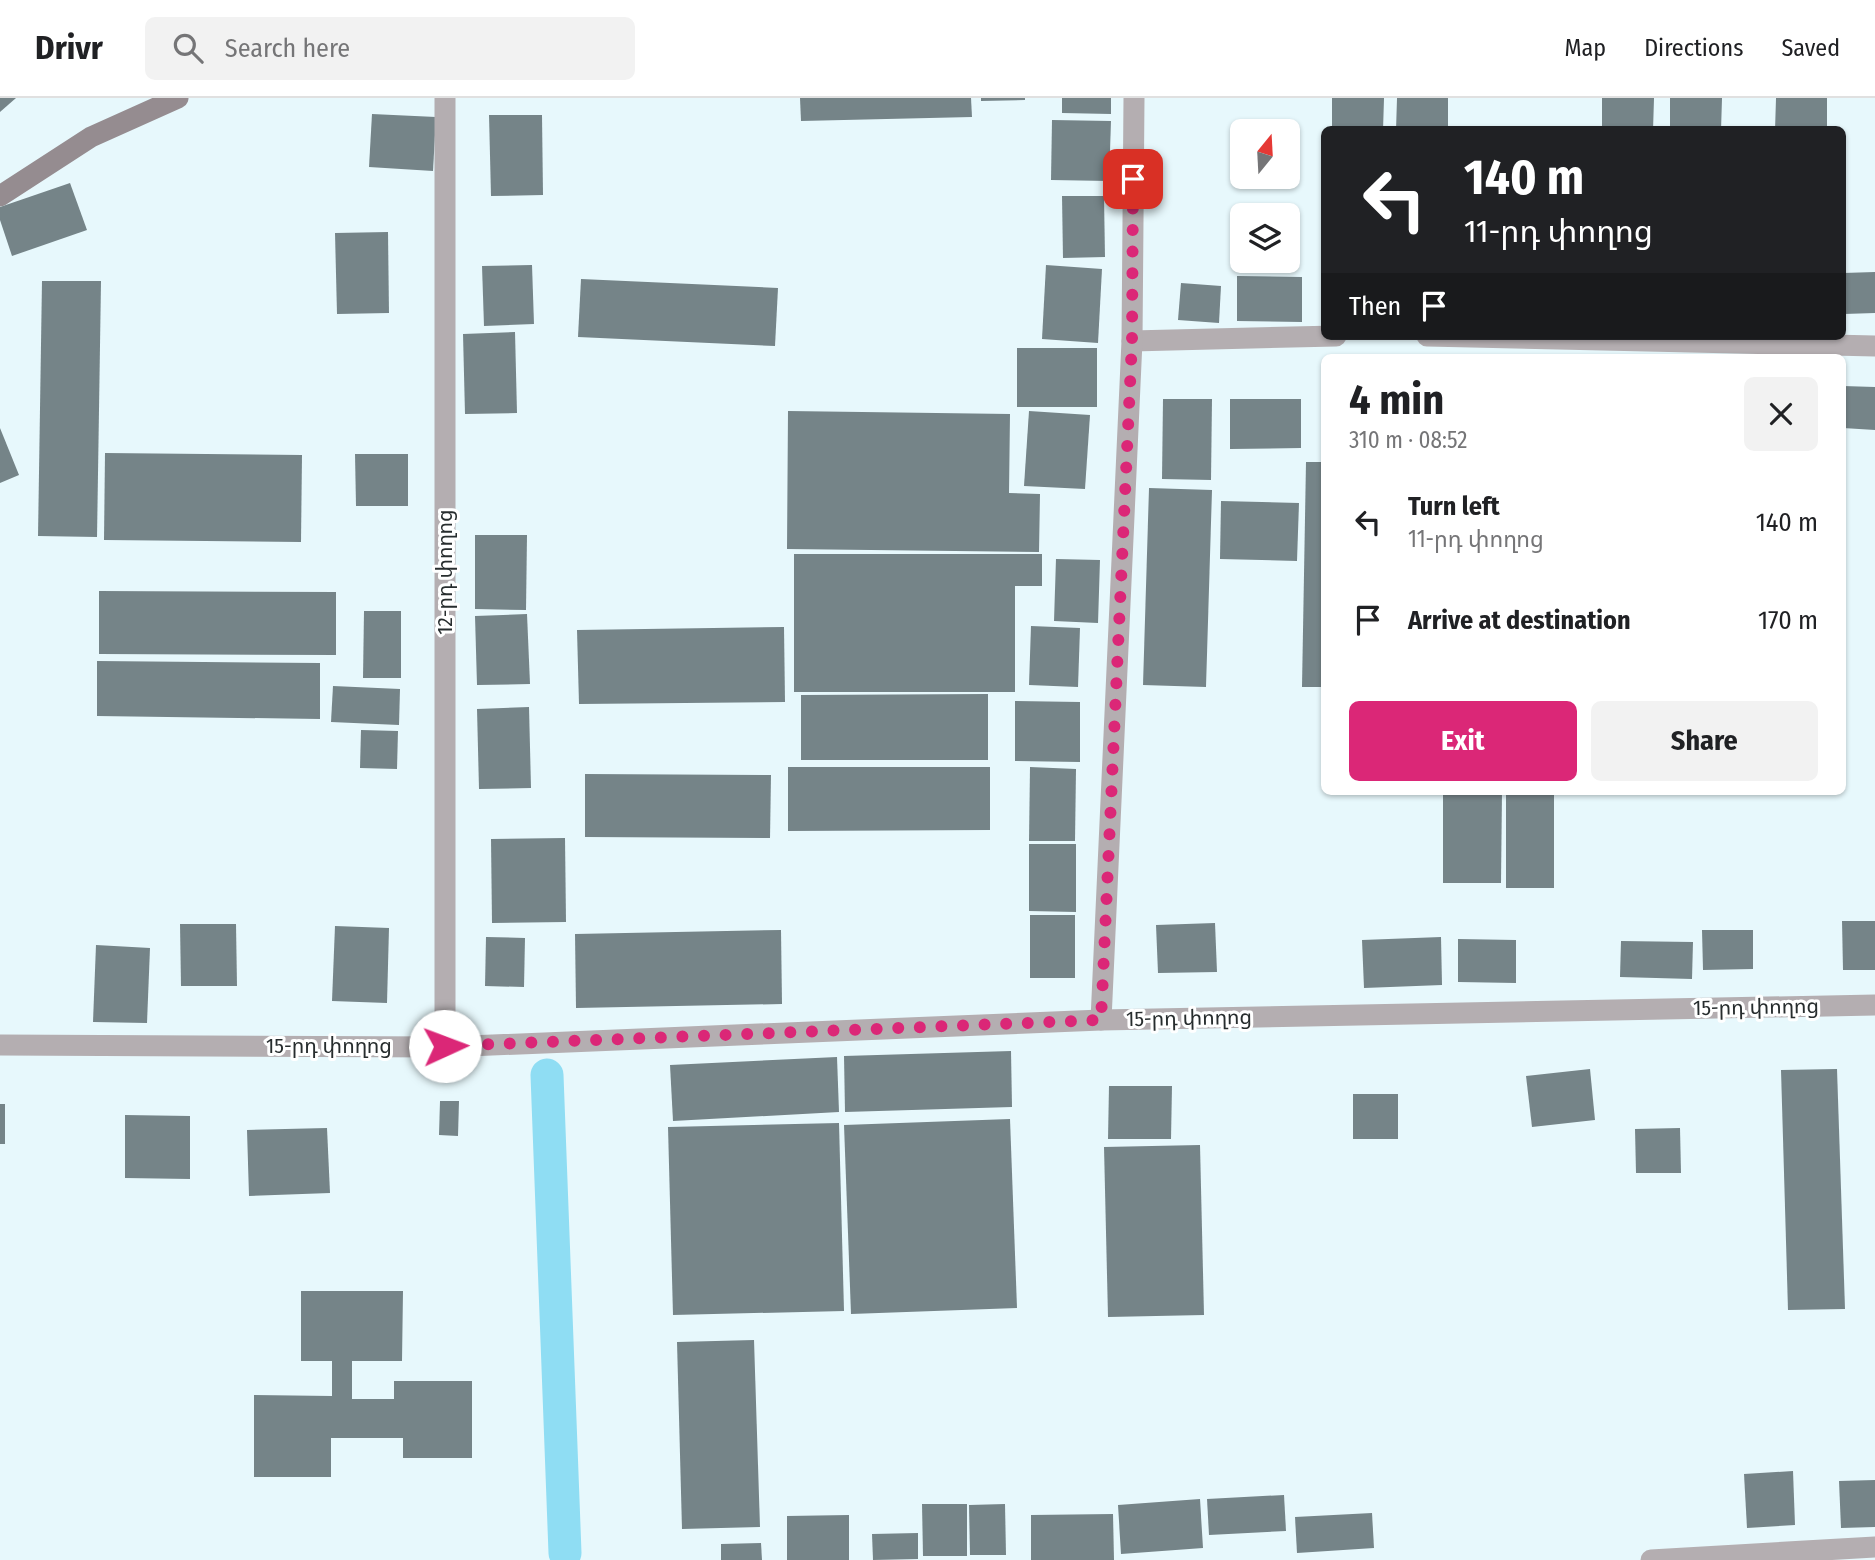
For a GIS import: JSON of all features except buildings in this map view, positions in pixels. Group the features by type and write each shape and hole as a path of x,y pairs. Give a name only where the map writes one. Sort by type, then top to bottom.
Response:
{"main road":[{"path":"0,196 90,137 178,98"}],"street":[{"name":"12-րդ փողոց","path":"445,98 445,1046"},
{"path":"1101,1020 1132,341 1134,98"},
{"path":"1132,341 1321,336"},
{"path":"1606,340 1875,346"},
{"name":"15-րդ փողոց","path":"0,1045 445,1046 1101,1020 1875,1005"},
{"path":"1651,1560 1875,1547"}],"waterway":[{"path":"547,1075 565,1553"}],"route":[{"path":"445,1046 1101,1020 1132,341 1133,179"}]}
